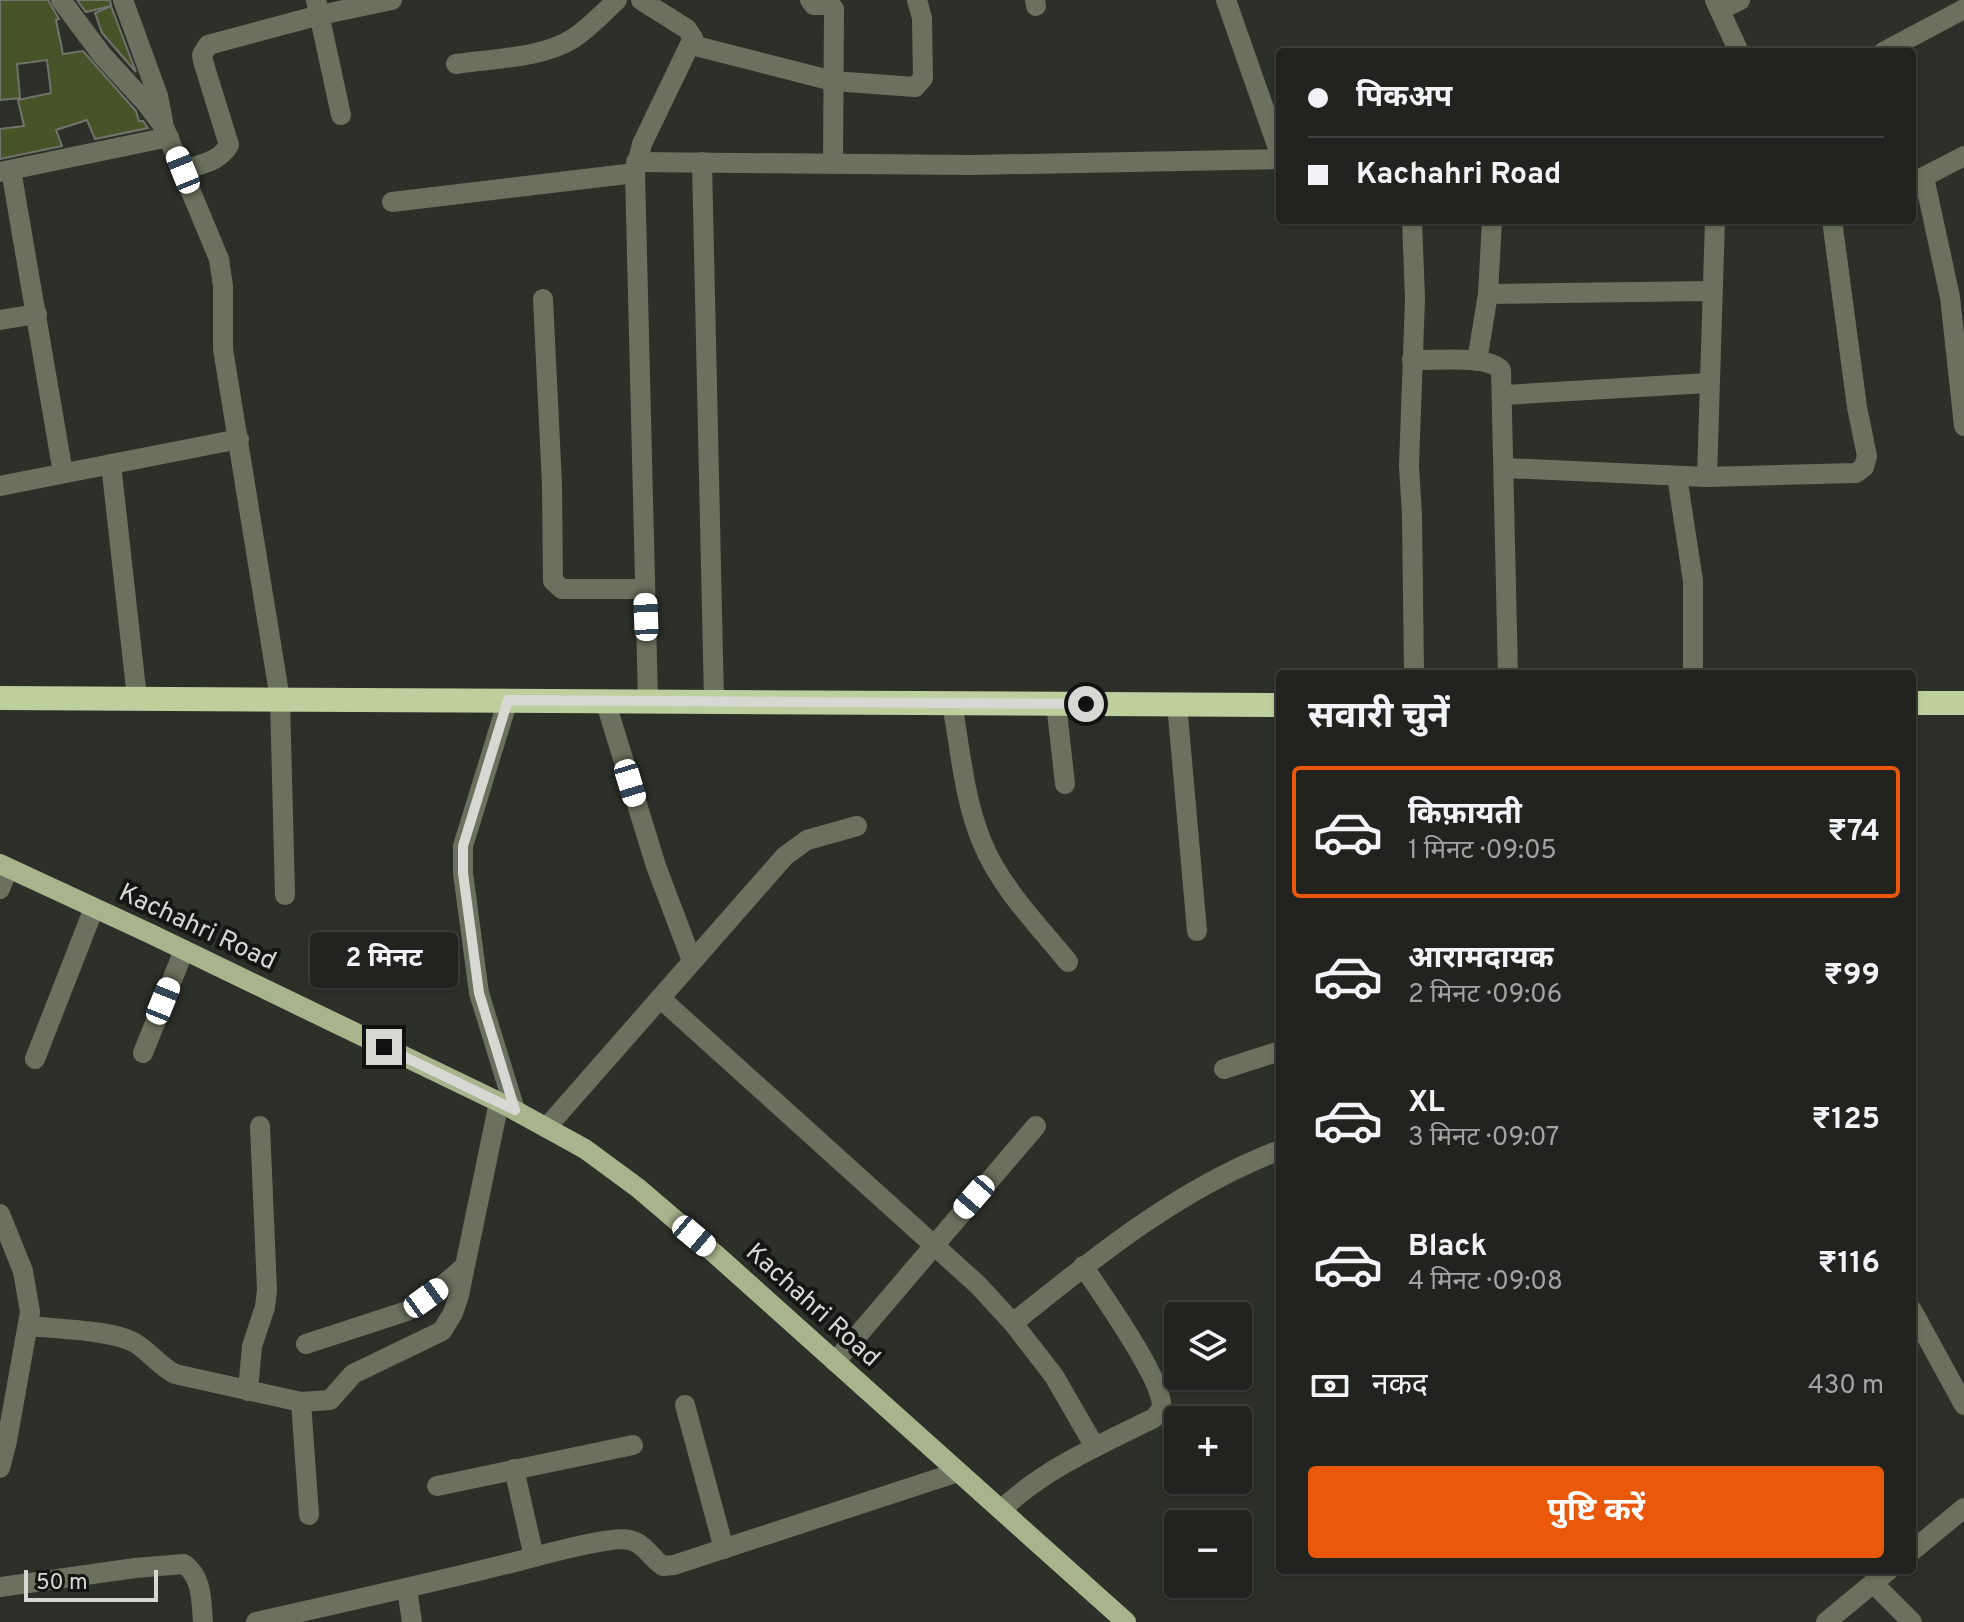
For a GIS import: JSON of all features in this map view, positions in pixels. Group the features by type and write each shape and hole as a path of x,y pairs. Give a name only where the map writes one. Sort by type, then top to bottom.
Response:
{"highway":[{"path":"0,698 1276,705"},
{"path":"1916,703 1964,703"}],"main road":[{"name":"Kachahri Road","path":"4,866 507,1106 585,1149 638,1188 1126,1622"}],"street":[{"path":"61,0 102,55 167,132"},
{"path":"123,0 158,96 167,132 219,259 223,286 223,349 280,699 285,895"},
{"path":"183,170 216,160 229,145 203,61 202,55 208,45 318,8 392,0"},
{"path":"456,64 542,52 584,30 617,0"},
{"path":"641,0 690,31 693,38 642,144 636,167 648,701"},
{"path":"810,0 814,5 833,7 833,163"},
{"path":"692,45 833,81 909,87 919,84 923,78 922,18 917,0"},
{"path":"1226,0 1276,144"},
{"path":"1737,48 1717,5 1740,0"},
{"path":"318,8 341,115"},
{"path":"1891,48 1964,9"},
{"path":"63,473 37,314 6,171 167,132"},
{"path":"392,202 636,167 702,162 972,165 1276,156"},
{"path":"1964,156 1918,180 1950,297 1964,426"},
{"path":"702,162 714,701"},
{"path":"1412,224 1415,298 1409,466 1414,670"},
{"path":"1477,361 1488,294 1492,224"},
{"path":"1707,477 1715,224"},
{"path":"1505,468 1707,477 1856,473 1864,467 1867,456 1857,407 1833,224"},
{"path":"1488,294 1712,291"},
{"path":"543,299 552,484 553,581 562,589 645,589"},
{"path":"0,320 37,314"},
{"path":"1412,360 1477,361 1498,366 1503,378 1508,670"},
{"path":"1504,395 1708,383"},
{"path":"0,486 239,439"},
{"path":"111,464 137,698"},
{"path":"1677,476 1693,581 1693,670"},
{"path":"29,1326 123,1337 145,1349 159,1364 175,1374 301,1402 330,1400 353,1374 442,1331 453,1313 507,1106 479,993 463,873 463,846 508,700"},
{"path":"605,700 656,866 692,961"},
{"path":"952,703 981,840 1006,884 1068,962"},
{"path":"1056,703 1065,784"},
{"path":"1177,704 1197,931"},
{"path":"547,1127 796,846 817,836 857,826"},
{"path":"0,889 4,866"},
{"path":"35,1059 94,908"},
{"path":"143,1053 184,950"},
{"path":"660,998 978,1285 1013,1323 1054,1376 1095,1447"},
{"path":"1224,1069 1276,1052"},
{"path":"248,1391 252,1346 265,1307 267,1290 260,1126"},
{"path":"835,1362 1036,1126"},
{"path":"1013,1323 1083,1266 1172,1203 1276,1152"},
{"path":"0,1214 23,1271 30,1312 0,1468"},
{"path":"1001,1510 1035,1483 1095,1447 1154,1418 1163,1404 1134,1345 1083,1266"},
{"path":"306,1344 407,1311 464,1267"},
{"path":"1916,1317 1961,1393"},
{"path":"301,1402 309,1515"},
{"path":"685,1405 724,1549"},
{"path":"437,1486 633,1445"},
{"path":"514,1469 534,1557"},
{"path":"256,1622 302,1617 534,1557 622,1539 632,1540 663,1566 958,1472"},
{"path":"1916,1548 1964,1508"},
{"path":"0,1587 184,1564 199,1584 203,1622"},
{"path":"1826,1622 1881,1576 1912,1622"},
{"path":"407,1589 412,1622"}],"building":[{"path":"0,0 48,0 59,19 56,20 63,54 83,51 148,128 95,139 87,120 56,130 62,146 0,159 0,129 24,126 18,100 51,93 47,60 17,64 20,98 0,100"},
{"path":"77,0 110,0 111,6 86,12"},
{"path":"111,6 136,72 102,33 95,13"}],"route":[{"path":"384,1047 515,1110 479,993 463,873 463,846 508,700 1086,704"}]}
